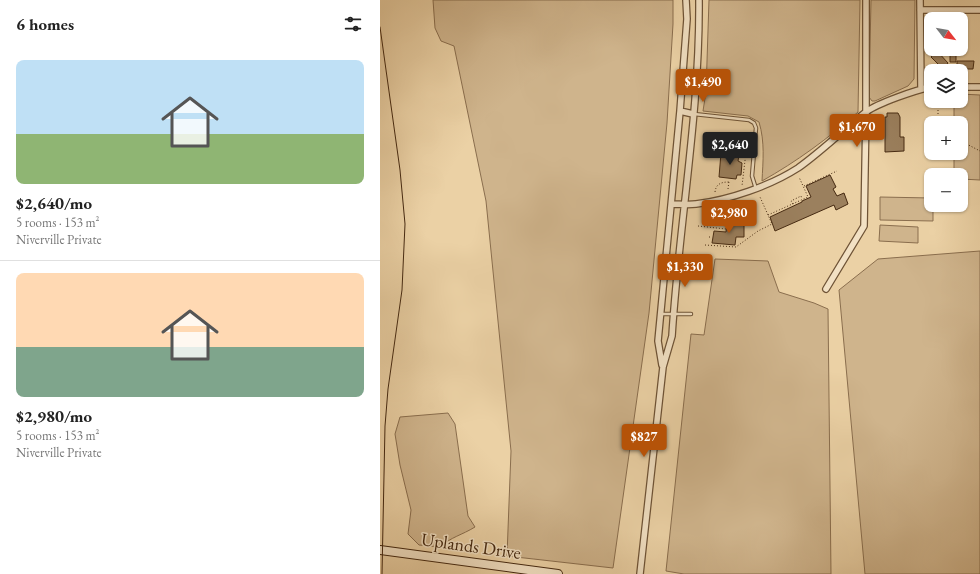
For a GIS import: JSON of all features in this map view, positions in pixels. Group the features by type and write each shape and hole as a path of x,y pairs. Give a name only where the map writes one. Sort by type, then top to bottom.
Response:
{"main road":[{"name":"Uplands Drive","path":"380,550 504,570 558,574"}],"street":[{"path":"663,367 658,341 680,111 687,19 686,0"},
{"path":"640,574 663,367 672,336 693,114 698,46 699,0"},
{"path":"826,289 864,226 866,0"},
{"path":"920,0 921,89"},
{"path":"920,10 980,10"},
{"path":"968,87 980,87"},
{"path":"672,204 713,202 756,189 776,181 798,167 866,112 924,88"},
{"path":"680,111 693,114"}],"lane":[{"path":"693,114 749,120 754,123 756,128 752,176 756,189"},
{"path":"666,261 696,263"},
{"path":"661,314 691,314"}],"path":[{"path":"968,145 980,151"},
{"path":"730,154 730,150 746,152 742,186"},
{"path":"804,186 837,172"},
{"path":"768,215 808,196 799,177"},
{"path":"715,192 720,183 729,182 728,189"},
{"path":"792,204 791,201 801,196 802,199"},
{"path":"705,245 736,247 758,231 772,224 760,197"},
{"path":"698,226 726,229"}],"shaded area":[{"path":"433,0 673,0 667,123 649,313 613,568 507,556 511,451 486,201 454,46 441,41 435,28"},
{"path":"709,0 860,0 858,112 812,149 762,181 763,144 759,122 748,116 703,111 706,92"},
{"path":"871,0 915,0 914,79 908,86 875,101 872,101 869,97"},
{"path":"968,94 980,95 980,180 968,179 968,168 954,168 954,160 968,160 968,116 954,116 954,108 968,108"},
{"path":"880,197 924,198 924,212 933,212 933,221 880,220"},
{"path":"880,225 918,227 918,243 879,241"},
{"path":"980,251 980,574 865,574 839,290 878,259"},
{"path":"715,259 768,261 779,292 828,309 831,574 684,574 666,571 691,334 704,335"},
{"path":"448,413 455,424 468,516 475,527 448,541 440,547 419,545 408,534 411,510 400,465 395,434 400,417"}],"building":[{"path":"942,56 948,63 938,64 931,57"},
{"path":"950,56 956,56 956,62 950,62"},
{"path":"957,61 974,61 973,69 968,69 968,64 957,64"},
{"path":"887,113 898,113 900,117 900,137 904,137 904,151 885,152 885,117 887,117"},
{"path":"721,153 739,155 738,161 742,163 741,175 737,175 736,179 719,177"},
{"path":"830,175 836,187 833,189 837,196 844,193 848,204 836,210 834,205 775,231 770,217 811,197 806,186"},
{"path":"727,222 744,224 744,237 736,237 735,245 712,243 714,231 726,232"}],"tram line":[{"path":"380,27 400,170 405,224 402,290 388,389 385,426 382,574"}]}
